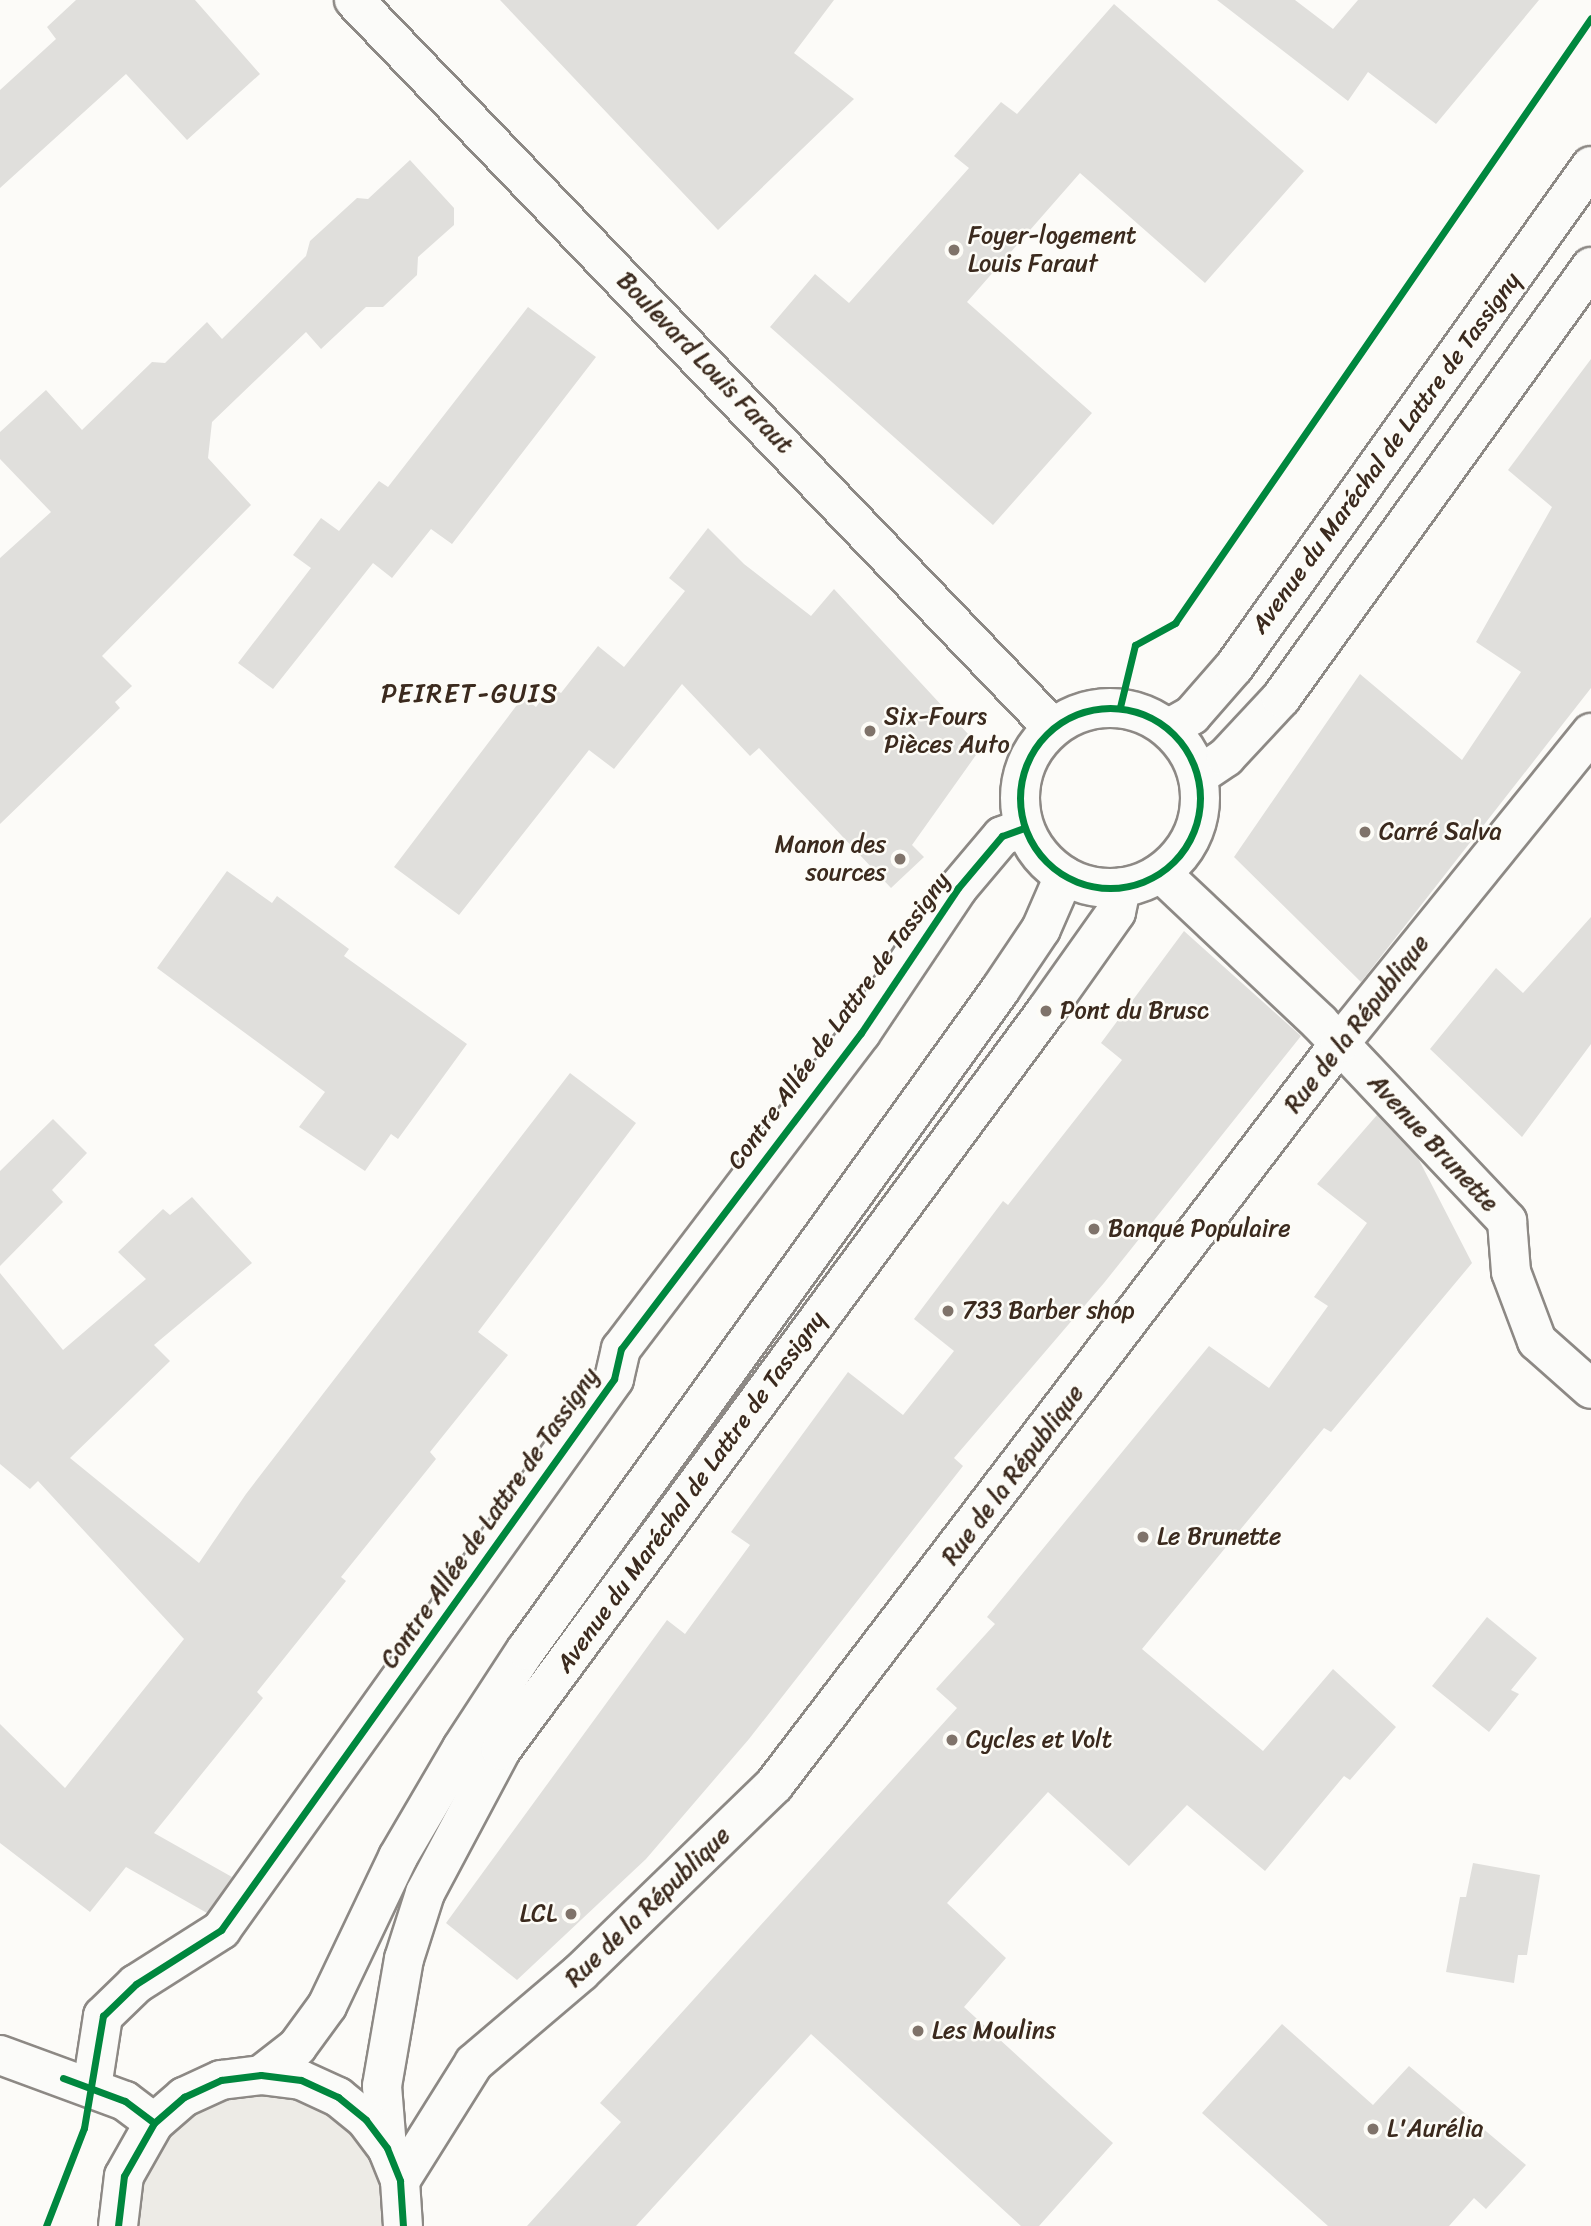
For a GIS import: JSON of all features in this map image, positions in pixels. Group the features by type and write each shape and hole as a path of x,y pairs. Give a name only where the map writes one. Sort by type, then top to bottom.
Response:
{"main road":[{"name":"Boulevard Louis Faraut","path":"354,0 1053,728"},
{"name":"Avenue du Maréchal de Lattre de Tassigny","path":"1169,728 1192,715 1234,667 1591,166"},
{"path":"1198,776 1226,757 1282,698 1591,267"},
{"path":"1120,707 1146,714 1169,728 1192,758 1201,799 1194,831 1177,859 1161,873 1121,888 1092,886 1064,876 1047,863 1024,828 1020,784 1038,744 1053,728 1073,715 1120,707"},
{"name":"Rue de la République","path":"393,2165 474,2063 581,1972 774,1786 1339,1043 1591,733"},
{"name":"Contre Allée de Lattre de Tassigny","path":"92,2087 103,2016 136,1984 221,1930 614,1379 621,1349 861,1033 958,888 1003,836 1024,828"},
{"name":"Avenue Brunette","path":"1161,873 1339,1043 1507,1221 1510,1272 1537,1340 1591,1390"},
{"name":"Avenue du Maréchal de Lattre de Tassigny","path":"261,2075 297,2047 327,2006 398,1857 462,1748 526,1650 1000,990 1041,929 1064,876"},
{"name":"Avenue du Maréchal de Lattre de Tassigny","path":"403,2226 382,2085 404,1959 425,1893 501,1750 1046,1011 1116,912 1121,888"},
{"path":"0,2055 125,2101 154,2123"},
{"path":"118,2226 124,2176 154,2123 184,2097 220,2080 261,2075 301,2080 338,2097 366,2120 393,2165"}],"shaded area":[{"path":"261,2075 366,2120 403,2226 118,2226 154,2123"}],"building":[{"path":"76,0 195,0 260,74 187,140 126,74 0,188 0,90 56,39 47,27"},
{"path":"500,0 834,0 794,53 854,99 718,230"},
{"path":"1217,0 1295,0 1333,29 1358,0 1539,0 1436,124 1368,72 1348,101"},
{"name":"Foyer-logement Louis Faraut","path":"1114,4 1304,171 1205,283 1080,173 967,302 1092,413 993,525 770,327 815,274 849,303 969,168 954,156 1001,102 1017,114"},
{"path":"410,160 454,208 454,225 418,257 417,275 383,307 366,307 321,349 306,332 212,422 208,458 251,505 102,656 132,686 115,702 120,708 0,824 0,558 51,512 0,459 0,432 46,390 82,430 152,362 165,363 207,322 222,339 306,256 310,241 357,198 368,199"},
{"path":"528,307 596,357 452,544 431,529 392,578 373,563 273,689 238,663 311,568 293,555 321,518 339,531 379,481 388,487"},
{"path":"1591,359 1591,688 1361,982 1234,857 1360,674 1462,760 1521,672 1476,642 1552,507 1508,470"},
{"path":"708,528 744,564 811,616 834,589 981,748 912,845 924,857 891,888 759,748 750,756 682,684 614,769 589,750 459,915 394,867 523,697 536,707 551,687 561,693 598,646 624,667 685,591 669,578"},
{"path":"227,871 272,903 277,896 349,949 344,956 467,1044 398,1139 391,1134 365,1171 299,1127 325,1092 157,968"},
{"path":"1591,917 1591,1044 1522,1137 1430,1049 1496,968 1523,993"},
{"path":"1184,931 1301,1036 1104,1283 954,1458 963,1466 749,1739 646,1859 517,1980 446,1923 667,1620 685,1634 750,1545 731,1532 848,1372 903,1415 954,1351 914,1319 1003,1201 1008,1205 1122,1060 1101,1043"},
{"path":"570,1073 636,1123 478,1332 508,1355 430,1452 436,1459 341,1577 346,1581 257,1692 263,1698 154,1833 232,1877 207,1913 126,1867 90,1912 0,1843 0,1724 65,1788 184,1639 38,1481 30,1489 0,1464 0,1273 63,1350 146,1279 118,1252 163,1209 170,1215 192,1197 252,1263 154,1345 170,1361 70,1458 199,1563 246,1494"},
{"path":"1377,1115 1418,1158 1472,1263 1331,1432 1324,1428 1142,1649 1263,1751 1333,1669 1396,1727 1350,1780 1344,1776 1265,1871 1187,1805 1129,1866 1048,1792 947,1903 1006,1958 964,2007 1113,2143 1039,2226 1021,2226 811,2034 636,2226 527,2226 621,2122 600,2103 957,1708 936,1689 995,1624 987,1617 1209,1346 1269,1388 1328,1306 1314,1297 1367,1223 1317,1184"},
{"path":"53,1119 87,1153 52,1190 63,1202 0,1266 0,1171"},
{"path":"1487,1617 1537,1658 1511,1690 1519,1694 1489,1732 1432,1686"},
{"path":"1473,1863 1540,1875 1527,1955 1518,1955 1514,1983 1446,1972 1460,1897 1466,1897"},
{"name":"L'Aurélia","path":"1282,2024 1373,2105 1409,2066 1526,2165 1486,2209 1474,2198 1449,2226 1328,2226 1202,2113"}],"cycle path":[{"path":"1120,707 1135,645 1175,623 1591,18"},
{"path":"1110,708 1128,709 1145,715 1174,734 1193,763 1199,780 1200,798 1199,816 1193,833 1174,862 1145,881 1128,887 1110,888 1092,887 1075,881 1046,862 1027,833 1021,816 1020,798 1021,780 1027,763 1046,734 1075,715 1092,709 1110,708"},
{"path":"46,2226 84,2128 103,2016 136,1984 221,1930 614,1379 621,1349 861,1033 958,888 1002,836 1024,828"},
{"path":"118,2226 124,2176 154,2123 184,2097 221,2080 261,2075 301,2080 338,2097 366,2120 387,2148 400,2181 403,2226"},
{"path":"63,2078 125,2101 154,2123"}],"place":[{"name":"Foyer-logement Louis Faraut","path":"954,250"},
{"name":"Six-Fours Pièces Auto","path":"870,731"},
{"name":"Carré Salva","path":"1365,832"},
{"name":"Manon des sources","path":"900,859"},
{"name":"Pont du Brusc","path":"1046,1011"},
{"name":"Banque Populaire","path":"1094,1229"},
{"name":"733 Barber shop","path":"948,1311"},
{"name":"Le Brunette","path":"1143,1537"},
{"name":"Cycles et Volt","path":"952,1740"},
{"name":"LCL","path":"571,1914"},
{"name":"Les Moulins","path":"918,2031"},
{"name":"L'Aurélia","path":"1373,2129"}],"district":[{"name":"PEIRET-GUIS","path":"470,694"}]}
